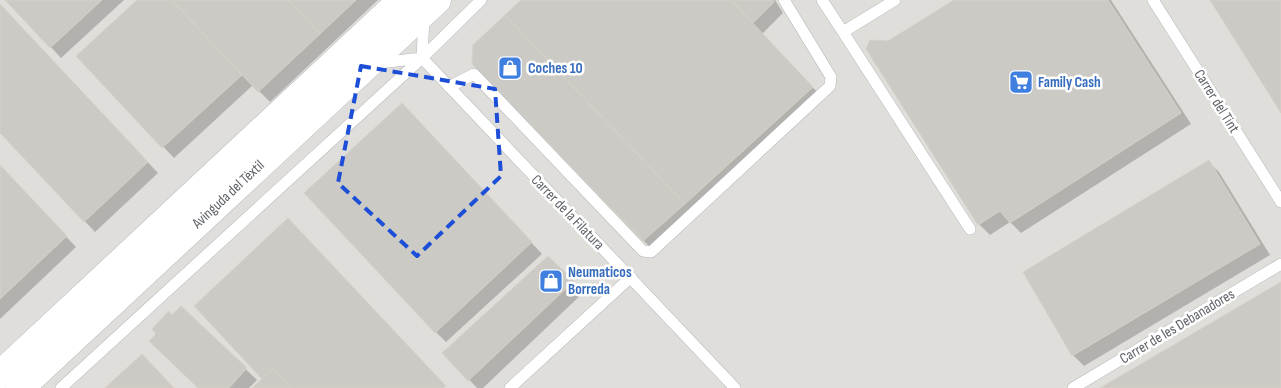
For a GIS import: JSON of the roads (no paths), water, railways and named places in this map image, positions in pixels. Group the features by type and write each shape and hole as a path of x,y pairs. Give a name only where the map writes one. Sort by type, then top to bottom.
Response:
{"street":[{"name":"Avinguda del Tèxtil","path":"20,388 365,66 421,4"},
{"name":"Avinguda del Tèxtil","path":"0,375 421,4"}],"lane":[{"path":"68,385 87,364 422,58 481,0"},
{"path":"449,88 474,74 642,250 651,252 830,86 831,77 784,0"},
{"path":"822,0 970,229"},
{"path":"842,32 895,0"},
{"name":"Carrer del Tint","path":"1153,0 1281,202"},
{"path":"421,4 422,58"},
{"path":"365,66 392,60 422,58"},
{"name":"Carrer de la Filatura","path":"422,58 735,388"},
{"name":"Carrer de les Debanadores","path":"1073,388 1281,264"},
{"path":"510,388 631,277"},
{"path":"68,343 87,364"}],"place":[{"name":"Coches 10","path":"510,68"},
{"name":"Family Cash","path":"1021,82"},
{"name":"Neumaticos Borreda","path":"551,281"}]}
